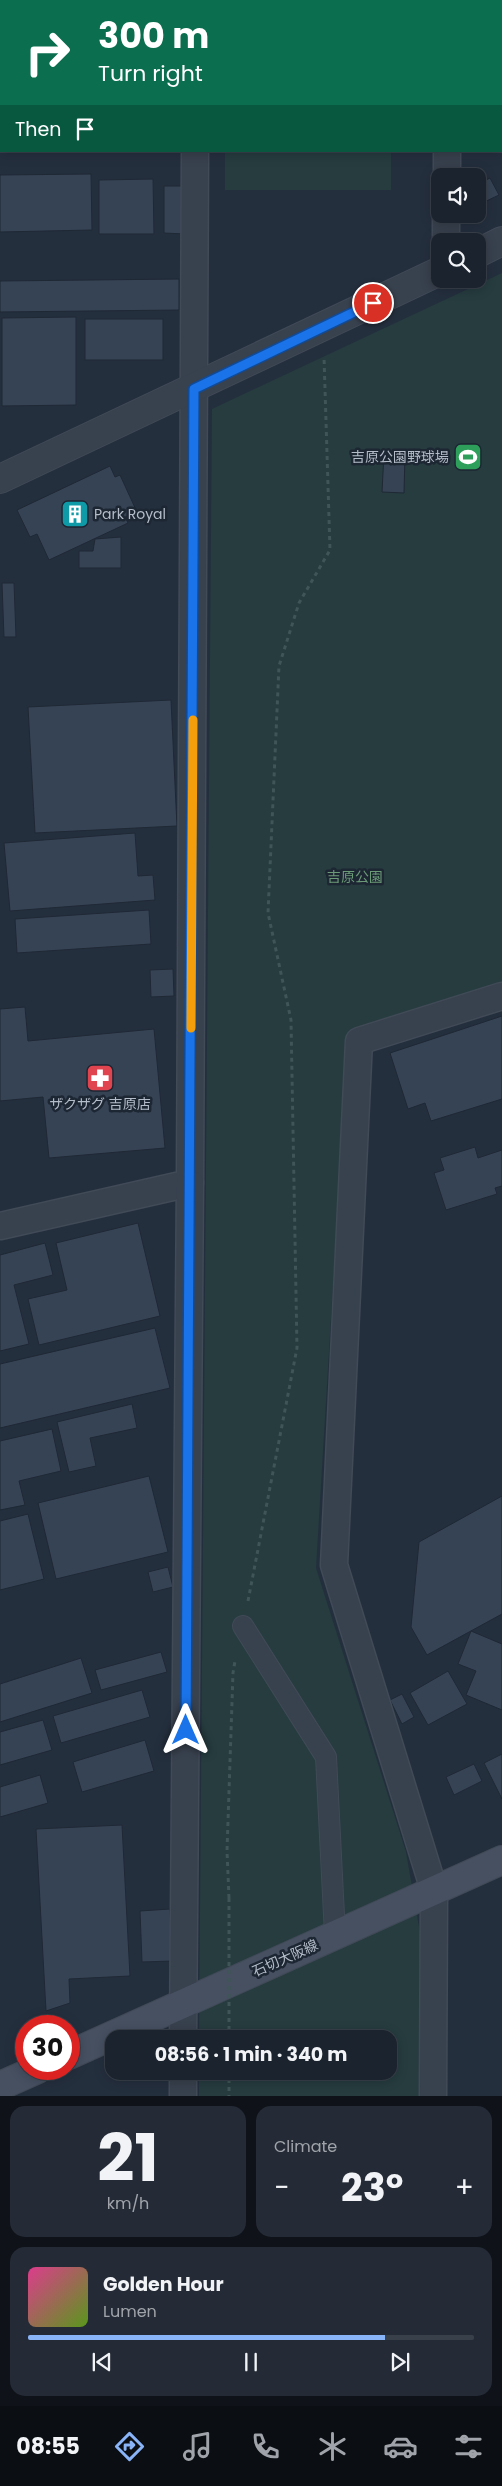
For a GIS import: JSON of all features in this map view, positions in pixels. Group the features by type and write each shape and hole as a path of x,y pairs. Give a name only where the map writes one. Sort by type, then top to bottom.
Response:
{"main road":[{"name":"石切大阪線","path":"80,2050 502,1860"},
{"path":"0,2086 15,2079"}],"street":[{"path":"183,2030 195,152"},
{"path":"447,152 447,168"},
{"path":"486,249 502,241"},
{"path":"0,479 194,389 431,275"},
{"path":"433,2096 434,1890 334,1565 359,1041 502,996"},
{"path":"0,1226 190,1183"},
{"path":"243,1626 326,1757 335,1936"},
{"path":"183,2080 183,2096"}],"path":[{"path":"229,2030 227,1851 233,1673 297,1348 291,1020 268,913 279,666 299,603 330,550 323,327"},
{"path":"229,2080 229,2096"}],"green space":[{"path":"225,152 391,152 391,190 225,190"},
{"name":"吉原公園","path":"502,273 502,985 348,1035 316,1568 406,1852 423,1950 421,2096 199,2096 199,2080 397,2080 397,2030 199,2030 212,409 470,288 486,288 486,281"}],"building":[{"path":"91,174 92,230 0,232 0,175"},
{"path":"490,178 499,195 486,201 486,180"},
{"path":"153,179 154,234 99,234 99,180"},
{"path":"164,186 186,186 185,234 164,233"},
{"path":"179,279 179,310 0,312 0,281"},
{"path":"76,317 76,405 2,406 2,318"},
{"path":"85,319 163,319 163,360 85,360"},
{"path":"384,453 405,454 404,493 382,492"},
{"name":"Park Royal","path":"110,466 115,477 120,475 137,512 125,517 128,523 49,560 37,534 30,537 17,510"},
{"path":"121,537 121,568 79,568 79,551 93,551 95,539"},
{"path":"2,583 14,583 16,637 4,637"},
{"path":"171,700 177,826 35,833 28,707"},
{"path":"135,833 138,876 153,875 155,900 10,911 4,843"},
{"path":"149,910 151,944 17,953 15,919"},
{"path":"173,969 174,996 151,997 150,970"},
{"path":"25,1007 28,1041 154,1029 165,1148 49,1158 43,1097 0,1101 0,1009"},
{"path":"502,1016 502,1099 431,1121 425,1103 408,1109 390,1053"},
{"path":"475,1147 478,1158 502,1150 502,1186 495,1188 497,1194 446,1210 434,1173 444,1170 440,1158"},
{"path":"138,1223 160,1316 39,1345 28,1299 67,1290 56,1243"},
{"path":"45,1243 53,1275 14,1285 29,1344 0,1351 0,1255"},
{"path":"155,1328 170,1388 0,1428 0,1364"},
{"path":"132,1404 137,1428 90,1438 96,1466 69,1472 57,1422"},
{"path":"52,1429 61,1471 19,1481 25,1505 0,1510 0,1441"},
{"path":"149,1476 168,1552 56,1579 38,1503"},
{"path":"502,1496 502,1614 427,1655 411,1627 419,1542"},
{"path":"28,1514 44,1579 0,1590 0,1521"},
{"path":"168,1567 173,1587 153,1592 148,1572"},
{"path":"471,1631 502,1644 502,1710 466,1695 476,1671 458,1664"},
{"path":"161,1652 167,1672 101,1690 95,1670"},
{"path":"81,1658 92,1693 0,1722 0,1684"},
{"path":"448,1671 467,1704 428,1725 410,1693"},
{"path":"142,1690 150,1717 61,1743 53,1716"},
{"path":"402,1694 414,1717 402,1724 390,1700"},
{"path":"43,1720 52,1750 0,1765 0,1732"},
{"path":"145,1740 154,1771 82,1792 73,1762"},
{"path":"502,1754 502,1799 484,1763"},
{"path":"474,1764 482,1781 454,1795 446,1777"},
{"path":"40,1775 48,1803 0,1817 0,1787"},
{"path":"122,1825 130,1976 69,1979 70,2003 46,2011 36,1829"},
{"path":"170,1909 172,1961 142,1962 140,1911"}],"slow traffic":[{"path":"191,1028 193,720"}],"place":[{"name":"吉原公園野球場","path":"468,457"},
{"name":"Park Royal","path":"75,514"},
{"name":"ザクザグ 吉原店","path":"100,1078"}],"route":[{"path":"186,1730 194,389 373,303"}]}
